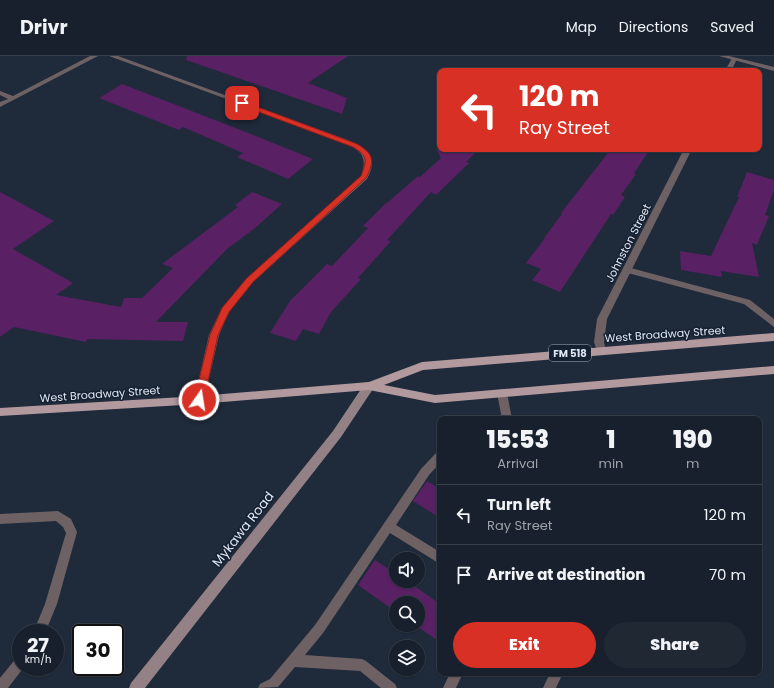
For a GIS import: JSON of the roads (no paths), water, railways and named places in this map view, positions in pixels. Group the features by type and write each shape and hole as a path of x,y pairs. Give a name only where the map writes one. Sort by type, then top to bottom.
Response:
{"main road":[{"name":"West Broadway Street","path":"370,386 422,366 774,337"},
{"name":"West Broadway Street","path":"0,412 199,400 370,386 435,399 774,370"},
{"name":"Mykawa Road","path":"136,688 337,434 370,386"}],"street":[{"path":"0,105 95,56"},
{"path":"112,56 343,140 364,151 368,156 369,163 364,177 250,280 225,310 214,335 199,400"},
{"path":"722,56 774,69"},
{"path":"730,68 734,59"},
{"path":"0,93 12,98"},
{"name":"Johnston Street","path":"601,351 599,342 602,319 686,152"}],"lane":[{"path":"627,270 747,302 774,324"},
{"path":"502,393 507,416"},
{"path":"264,688 274,683 319,629 425,472 437,459"},
{"path":"0,519 58,516 67,523 72,532 51,604 43,624"},
{"path":"388,526 437,556"},
{"path":"293,661 362,665 391,688"},
{"path":"0,688 12,673"},
{"path":"449,688 455,676"},
{"path":"549,688 555,676"}]}
